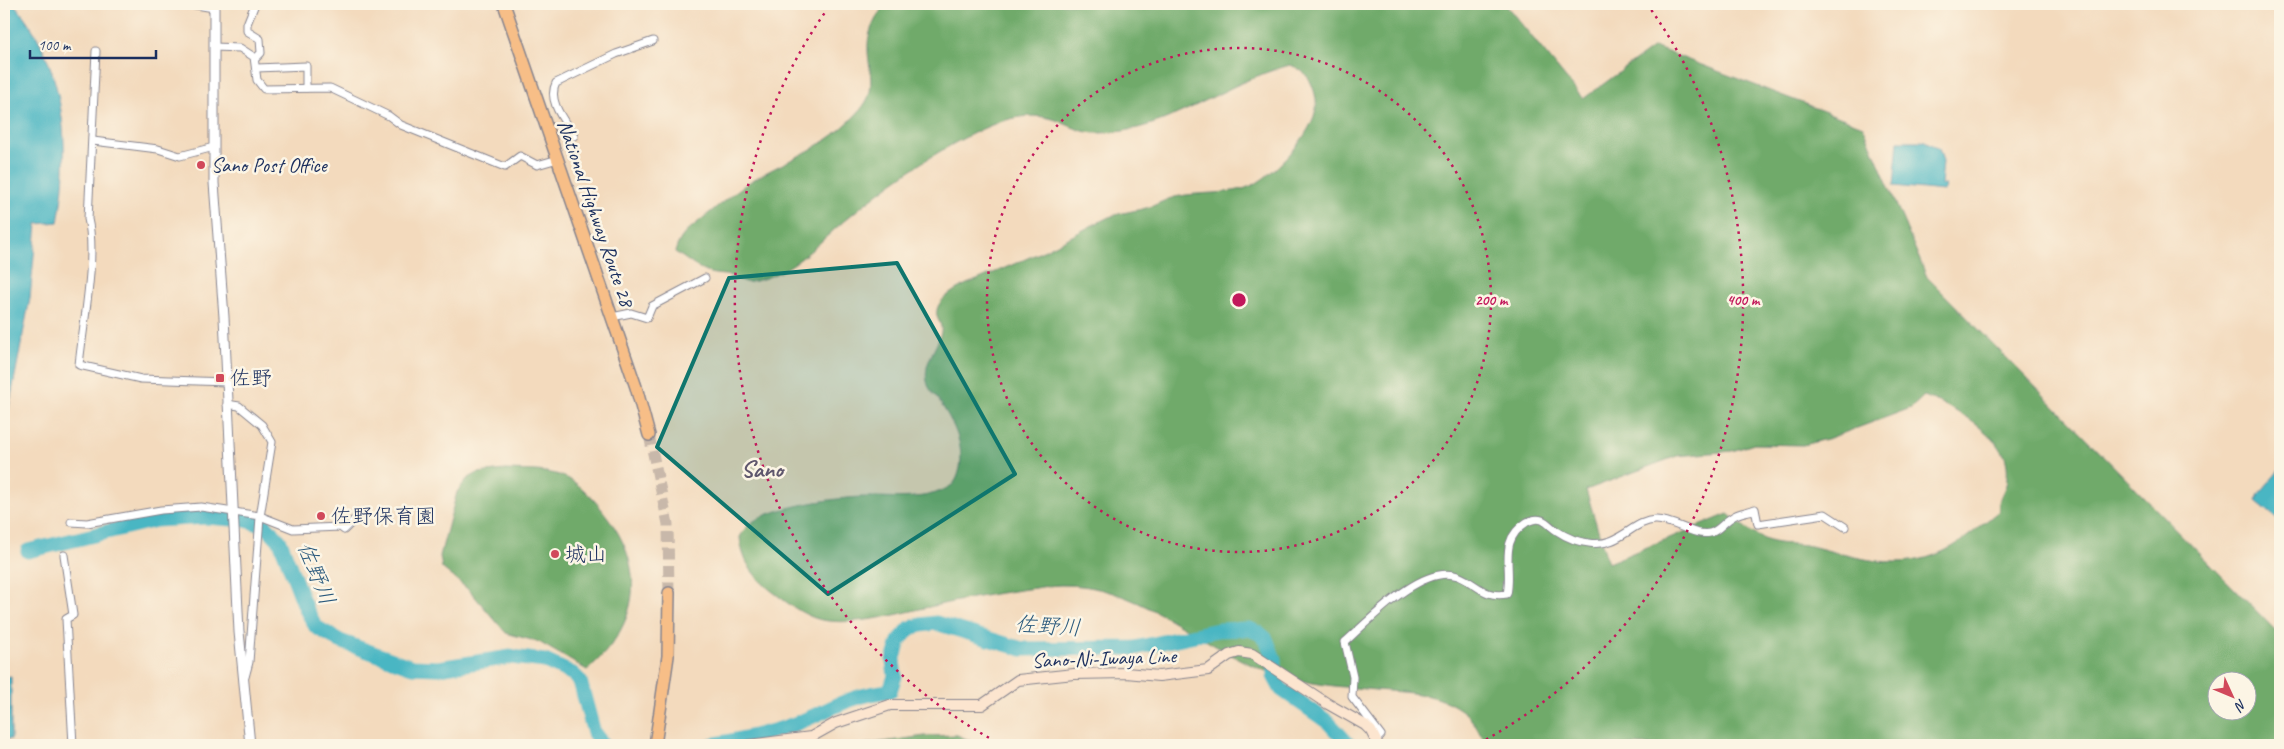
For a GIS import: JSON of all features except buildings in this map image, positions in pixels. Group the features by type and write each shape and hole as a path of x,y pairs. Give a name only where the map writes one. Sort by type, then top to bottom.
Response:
{"highway":[{"name":"National Highway Route 28","path":"504,4 612,317 649,435"},
{"path":"655,745 668,656 669,593"}],"main road":[{"name":"Sano-Ni-Iwaya Line","path":"748,745 811,737 836,723 890,705 982,705 1018,680 1083,674 1126,673 1159,676 1208,670 1227,656 1239,652 1252,654 1266,662 1328,704 1365,725 1377,743"}],"street":[{"path":"190,4 214,6 214,147 232,512 243,684 250,745"},
{"path":"255,4 247,24 248,31 260,39 261,53 255,59"},
{"path":"574,136 553,101 553,90 556,83 616,54 653,41"},
{"path":"214,48 240,48 255,59 259,84 264,89 330,88 389,116 401,125 505,167 520,156 538,165 558,159"},
{"path":"96,51 88,218 91,231 90,252 79,365 141,379 226,382"},
{"path":"257,68 306,66 306,88"},
{"path":"92,141 158,150 180,156 214,147"},
{"path":"612,317 631,313 647,318 652,306 705,278"},
{"path":"227,404 239,406 262,424 272,442 258,533 250,662 243,684"},
{"path":"71,522 87,523 161,510 187,508 260,516 292,529 340,527 344,530 362,512"},
{"path":"1377,743 1381,735 1352,697 1353,677 1345,642 1406,589 1424,579 1453,575 1494,596 1507,594 1509,582 1507,553 1510,540 1526,523 1534,519 1542,520 1571,538 1599,545 1613,541 1653,520 1664,521 1707,534 1715,532 1730,518 1745,510 1755,509 1758,524 1825,514 1845,527"},
{"path":"64,555 74,615 66,619 72,745"}],"highlighted area":[{"path":"897,263 1015,474 828,594 657,447 729,278"}],"green space":[{"path":"885,4 1505,4 1583,99 1654,47 1863,126 1927,277 2280,635 2280,745 1488,745 1466,714 1444,701 1405,692 1310,682 1269,672 1232,655 1138,603 1113,593 1088,587 1057,585 1014,591 960,600 886,617 852,621 822,620 801,612 769,589 751,570 741,546 740,537 749,525 761,517 792,507 844,498 921,496 940,491 953,483 960,468 961,459 957,434 950,419 929,387 926,377 928,364 941,332 937,309 942,300 962,286 1039,253 1109,217 1150,207 1175,197 1235,191 1253,185 1263,179 1295,148 1311,123 1316,110 1316,99 1311,82 1304,73 1290,65 1242,83 1173,116 1125,131 1093,133 1082,131 1045,117 1013,118 972,134 924,161 864,204 805,256 767,278 746,282 730,276 710,273 675,252 686,232 737,191 758,177 824,142 860,110 870,92 868,39 874,23","holes":["1924,396 1967,418 1988,434 2004,454 2007,464 2007,482 1999,501 1999,511 1966,538 1944,551 1927,558 1911,561 1877,561 1811,546 1767,540 1749,530 1728,514 1608,563 1586,490 1677,456 1732,451 1754,444 1803,445 1830,438 1911,408"]},
{"path":"505,470 546,472 569,479 581,487 596,502 621,539 629,559 632,579 631,599 626,618 617,636 604,654 587,670 539,642 506,633 470,591 442,568 440,556 457,492 467,479 478,473"},
{"path":"957,735 981,745 860,745 925,736"}],"water":[{"path":"4,4 14,4 31,27 44,52 54,79 60,107 64,136 64,165 58,222 37,224 30,298 4,433"},
{"path":"1898,141 1925,141 1939,149 1943,161 1941,185 1945,185 1944,191 1894,186"},
{"path":"2280,469 2280,521 2256,501 2259,494"},
{"path":"11,676 11,739 4,739 4,677"}],"waterway":[{"name":"佐野川","path":"28,551 156,520 206,517 246,520 266,526 280,541 306,609 316,627 340,641 412,667 438,668 511,657 545,661 573,674 580,681 594,733 603,745"},
{"name":"佐野川","path":"711,745 780,729 849,700 890,691 895,676 893,661 899,641 910,628 936,623 1022,649 1135,648 1218,630 1249,629 1259,633 1266,639 1274,659 1274,676 1281,689 1328,722 1349,745"}],"tunnel":[{"path":"649,435 668,524 669,593"}],"place":[{"name":"Sano Post Office","path":"201,165"},
{"name":"佐野","path":"220,378"},
{"name":"佐野保育園","path":"321,516"},
{"name":"城山","path":"555,554"}],"district":[{"name":"Sano","path":"762,469"}]}
